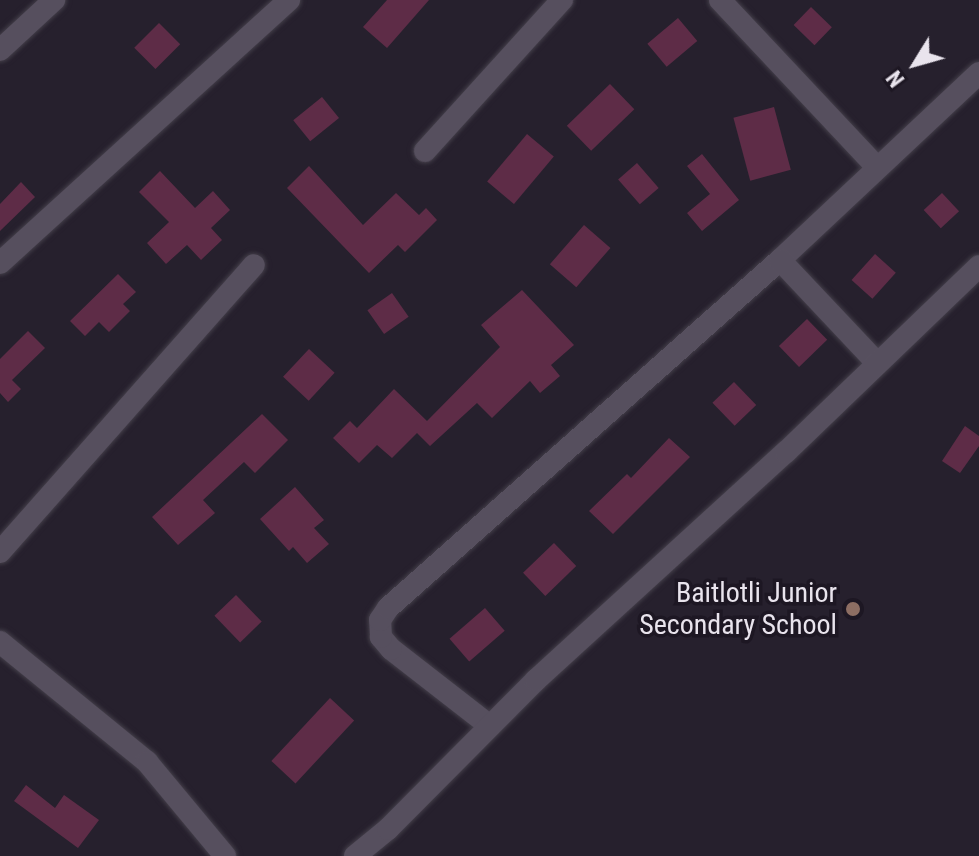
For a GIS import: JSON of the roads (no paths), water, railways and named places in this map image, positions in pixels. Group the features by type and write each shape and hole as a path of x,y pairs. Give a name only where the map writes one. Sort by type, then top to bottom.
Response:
{"street":[{"path":"0,50 54,0"},
{"path":"0,263 289,0"},
{"path":"425,151 562,0"},
{"path":"720,0 877,167"},
{"path":"490,726 391,649 381,637 380,620 388,608 780,260 979,73"},
{"path":"780,260 877,363"},
{"path":"0,552 254,265"},
{"path":"355,856 388,829 490,726 979,266"},
{"path":"0,642 147,762 225,856"}],"place":[{"name":"Baitlotli Junior Secondary School","path":"853,609"}]}
